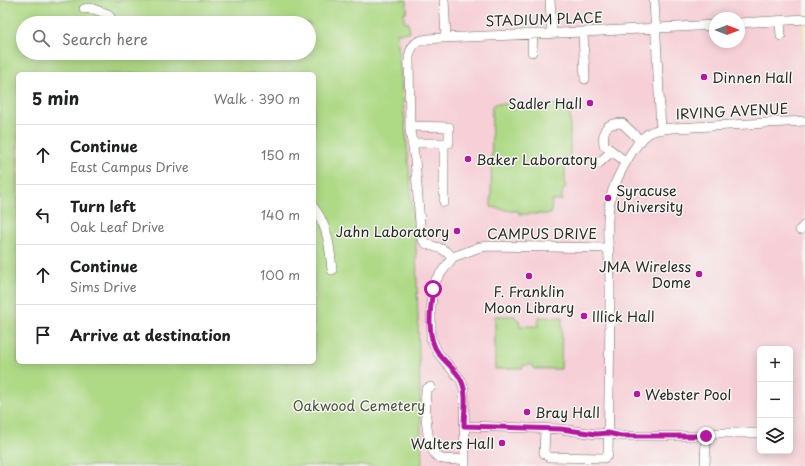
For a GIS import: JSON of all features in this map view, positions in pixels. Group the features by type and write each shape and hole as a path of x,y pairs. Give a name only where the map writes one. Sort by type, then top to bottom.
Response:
{"street":[{"path":"444,0 446,37"},
{"path":"550,0 552,34"},
{"path":"545,429 544,453 549,457 604,458 608,455 610,373 608,214 610,199 614,187 626,162 641,141 652,132 661,130 654,0"},
{"path":"84,9 90,8 108,14 109,16"},
{"path":"745,23 805,19"},
{"path":"780,21 781,36"},
{"name":"STADIUM PLACE","path":"452,257 441,249 429,246 423,241 421,236 415,160 410,126 410,51 414,45 420,40 446,37 552,34 709,25"},
{"path":"583,32 585,79"},
{"path":"532,52 533,34"},
{"name":"IRVING AVENUE","path":"661,130 805,121"},
{"path":"626,162 604,145 603,134 606,127 612,123 622,123 641,141"},
{"path":"410,126 449,127 449,143 412,143"},
{"path":"444,143 444,202"},
{"path":"599,163 612,151"},
{"path":"316,211 324,225 328,239 332,270"},
{"name":"CAMPUS DRIVE","path":"452,257 489,246 609,248"},
{"path":"431,387 426,390 426,426 430,446 434,454 440,459 465,463 464,389 461,380 438,353 431,338 431,305 435,280 452,257"},
{"path":"464,426 561,429 596,434 608,433 621,436 706,436 717,433 757,433"},
{"path":"705,466 706,436"}],"shaded area":[{"name":"Syracuse University","path":"395,0 805,0 805,13 799,14 805,81 805,466 422,466 416,248"}],"green space":[{"name":"Oakwood Cemetery","path":"0,0 407,0 407,12 404,12 404,22 408,22 410,32 397,33 416,248 422,466 0,466"},
{"path":"494,104 527,104 528,108 535,108 536,105 564,104 570,108 570,161 565,161 565,189 562,191 562,200 552,200 551,214 519,214 519,211 491,207 492,106"},
{"path":"495,316 515,316 516,319 519,320 520,326 538,326 539,317 562,317 561,369 534,369 533,365 523,365 523,368 495,369"}],"place":[{"name":"Dinnen Hall","path":"704,77"},
{"name":"Sadler Hall","path":"590,103"},
{"name":"Baker Laboratory","path":"468,159"},
{"name":"Syracuse University","path":"608,198"},
{"name":"Jahn Laboratory","path":"457,231"},
{"name":"JMA Wireless Dome","path":"699,274"},
{"name":"F. Franklin Moon Library","path":"529,276"},
{"name":"Illick Hall","path":"584,316"},
{"name":"Webster Pool","path":"637,394"},
{"name":"Bray Hall","path":"527,412"},
{"name":"Walters Hall","path":"502,443"}],"route":[{"path":"433,289 431,305 431,338 438,353 461,380 464,389 464,426 561,429 596,434 608,433 621,436 706,436"}]}
